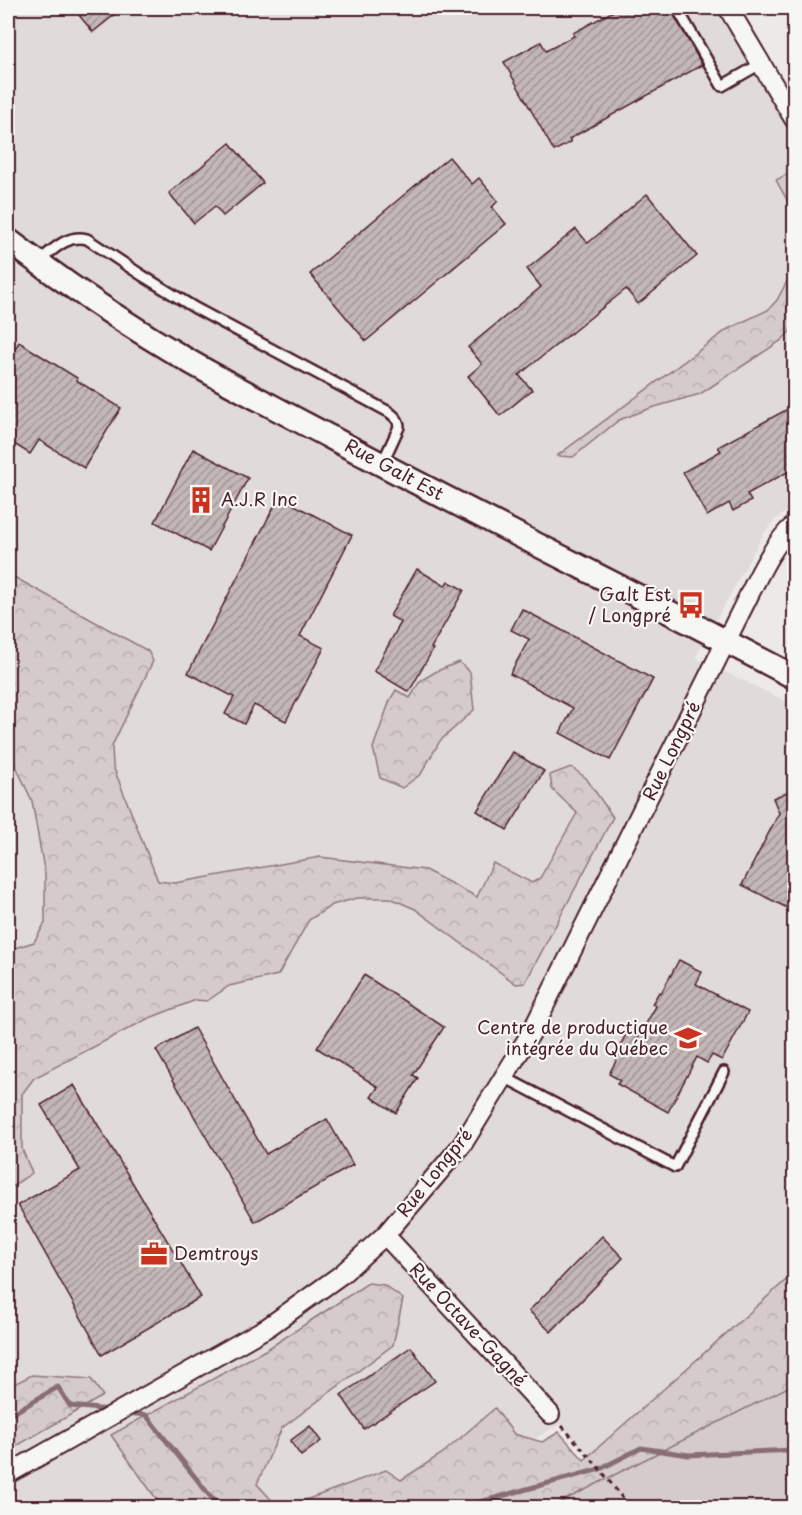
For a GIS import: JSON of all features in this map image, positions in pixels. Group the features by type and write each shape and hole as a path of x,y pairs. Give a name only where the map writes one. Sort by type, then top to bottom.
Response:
{"street":[{"path":"728,8 795,119"},
{"name":"Rue Galt Est","path":"8,240 126,322 192,363 382,464 795,677"},
{"name":"Rue Longpré","path":"8,1474 268,1327 342,1274 385,1235 462,1145 531,1033 768,559 795,525"},
{"name":"Rue Octave-Gagné","path":"385,1235 550,1414"}],"lane":[{"path":"677,8 722,86 762,63"},
{"path":"38,262 72,238 87,239 195,308 389,412 396,418 399,428 382,464"},
{"path":"504,1077 675,1167 724,1072"}],"path":[{"path":"550,1414 600,1469 630,1508"}],"shaded area":[{"path":"8,8 721,8 794,133 794,505 775,520 764,533 695,658 794,705 794,1284 600,1469 560,1424 418,1507 8,1507"}],"green space":[{"path":"794,171 794,225 787,200 776,180"},
{"path":"794,268 794,327 782,340 700,394 619,420 573,457 557,456 728,329 768,310 777,300"},
{"path":"8,576 14,577 148,651 153,661 112,746 113,766 158,881 175,883 320,857 425,870 477,897 493,863 532,883 540,878 577,813 552,789 550,775 571,767 586,778 613,817 525,983 516,984 415,909 390,898 357,898 332,905 309,920 278,975 229,986 207,1001 196,1000 147,1019 34,1078 22,1094 22,1149 32,1173 8,1189 8,950 34,942 45,923 45,875 32,801 8,749"},
{"path":"459,662 470,672 474,710 440,741 421,774 402,788 380,778 373,748 390,700 396,690 410,698 420,681"},
{"path":"794,1273 794,1507 284,1508 386,1470 401,1480 443,1453 495,1408 514,1434 542,1442 559,1432 584,1460"},
{"path":"368,1283 384,1285 403,1299 393,1345 282,1428 257,1484 278,1507 162,1507 111,1435 269,1348"},
{"path":"32,1375 91,1379 103,1396 8,1451 8,1387"},
{"path":"794,1384 794,1507 551,1507"}],"building":[{"path":"73,8 123,8 93,32"},
{"path":"619,8 670,8 702,65 569,139 571,142 554,151 504,62 541,42 546,51 574,36 573,33"},
{"path":"230,143 263,183 223,216 215,206 194,223 169,193"},
{"path":"449,157 472,184 479,178 498,201 492,207 506,224 366,341 310,274"},
{"path":"647,194 697,256 638,304 626,289 519,375 532,390 500,416 468,376 482,364 468,347 541,287 527,269 576,229 588,243"},
{"path":"19,342 121,408 84,468 39,440 30,454 8,440 8,361"},
{"path":"795,405 795,468 747,494 751,501 733,511 729,503 707,516 683,472 721,451 718,447"},
{"name":"A.J.R Inc","path":"193,449 248,478 209,551 155,522"},
{"path":"279,497 352,535 300,636 324,648 286,721 254,705 244,724 225,714 234,697 188,673"},
{"path":"417,569 445,586 448,581 464,590 409,692 374,671 401,622 390,616"},
{"path":"522,609 653,679 610,760 560,733 573,708 510,674 529,639 511,630"},
{"path":"513,752 544,771 507,830 477,811"},
{"path":"795,789 795,912 742,885 779,813 773,798"},
{"name":"Centre de productique intégrée du Québec","path":"679,960 702,972 696,984 748,1012 722,1060 712,1055 707,1063 697,1057 668,1112 617,1084 620,1080 609,1074 622,1050 619,1048 627,1032 638,1038 656,1006 652,1004 659,992 661,993"},
{"path":"364,975 444,1027 413,1075 418,1078 396,1113 371,1097 378,1087 317,1048"},
{"path":"194,1028 266,1154 327,1119 353,1165 255,1222 156,1050"},
{"path":"74,1085 201,1297 102,1355 18,1205 80,1170 41,1105"},
{"path":"602,1236 623,1258 551,1332 529,1311"},
{"path":"411,1347 435,1381 364,1429 341,1395"},
{"path":"310,1426 321,1441 301,1456 290,1441"}],"waterway":[{"path":"8,1416 58,1387 70,1406 109,1410"},
{"path":"127,1413 146,1415 210,1496 226,1508"},
{"path":"458,1508 600,1469 641,1448 689,1455 794,1450"}],"place":[{"name":"A.J.R Inc","path":"201,500"},
{"name":"Galt Est / Longpré","path":"691,605"},
{"name":"Centre de productique intégrée du Québec","path":"688,1038"},
{"name":"Demtroys","path":"154,1254"}]}
